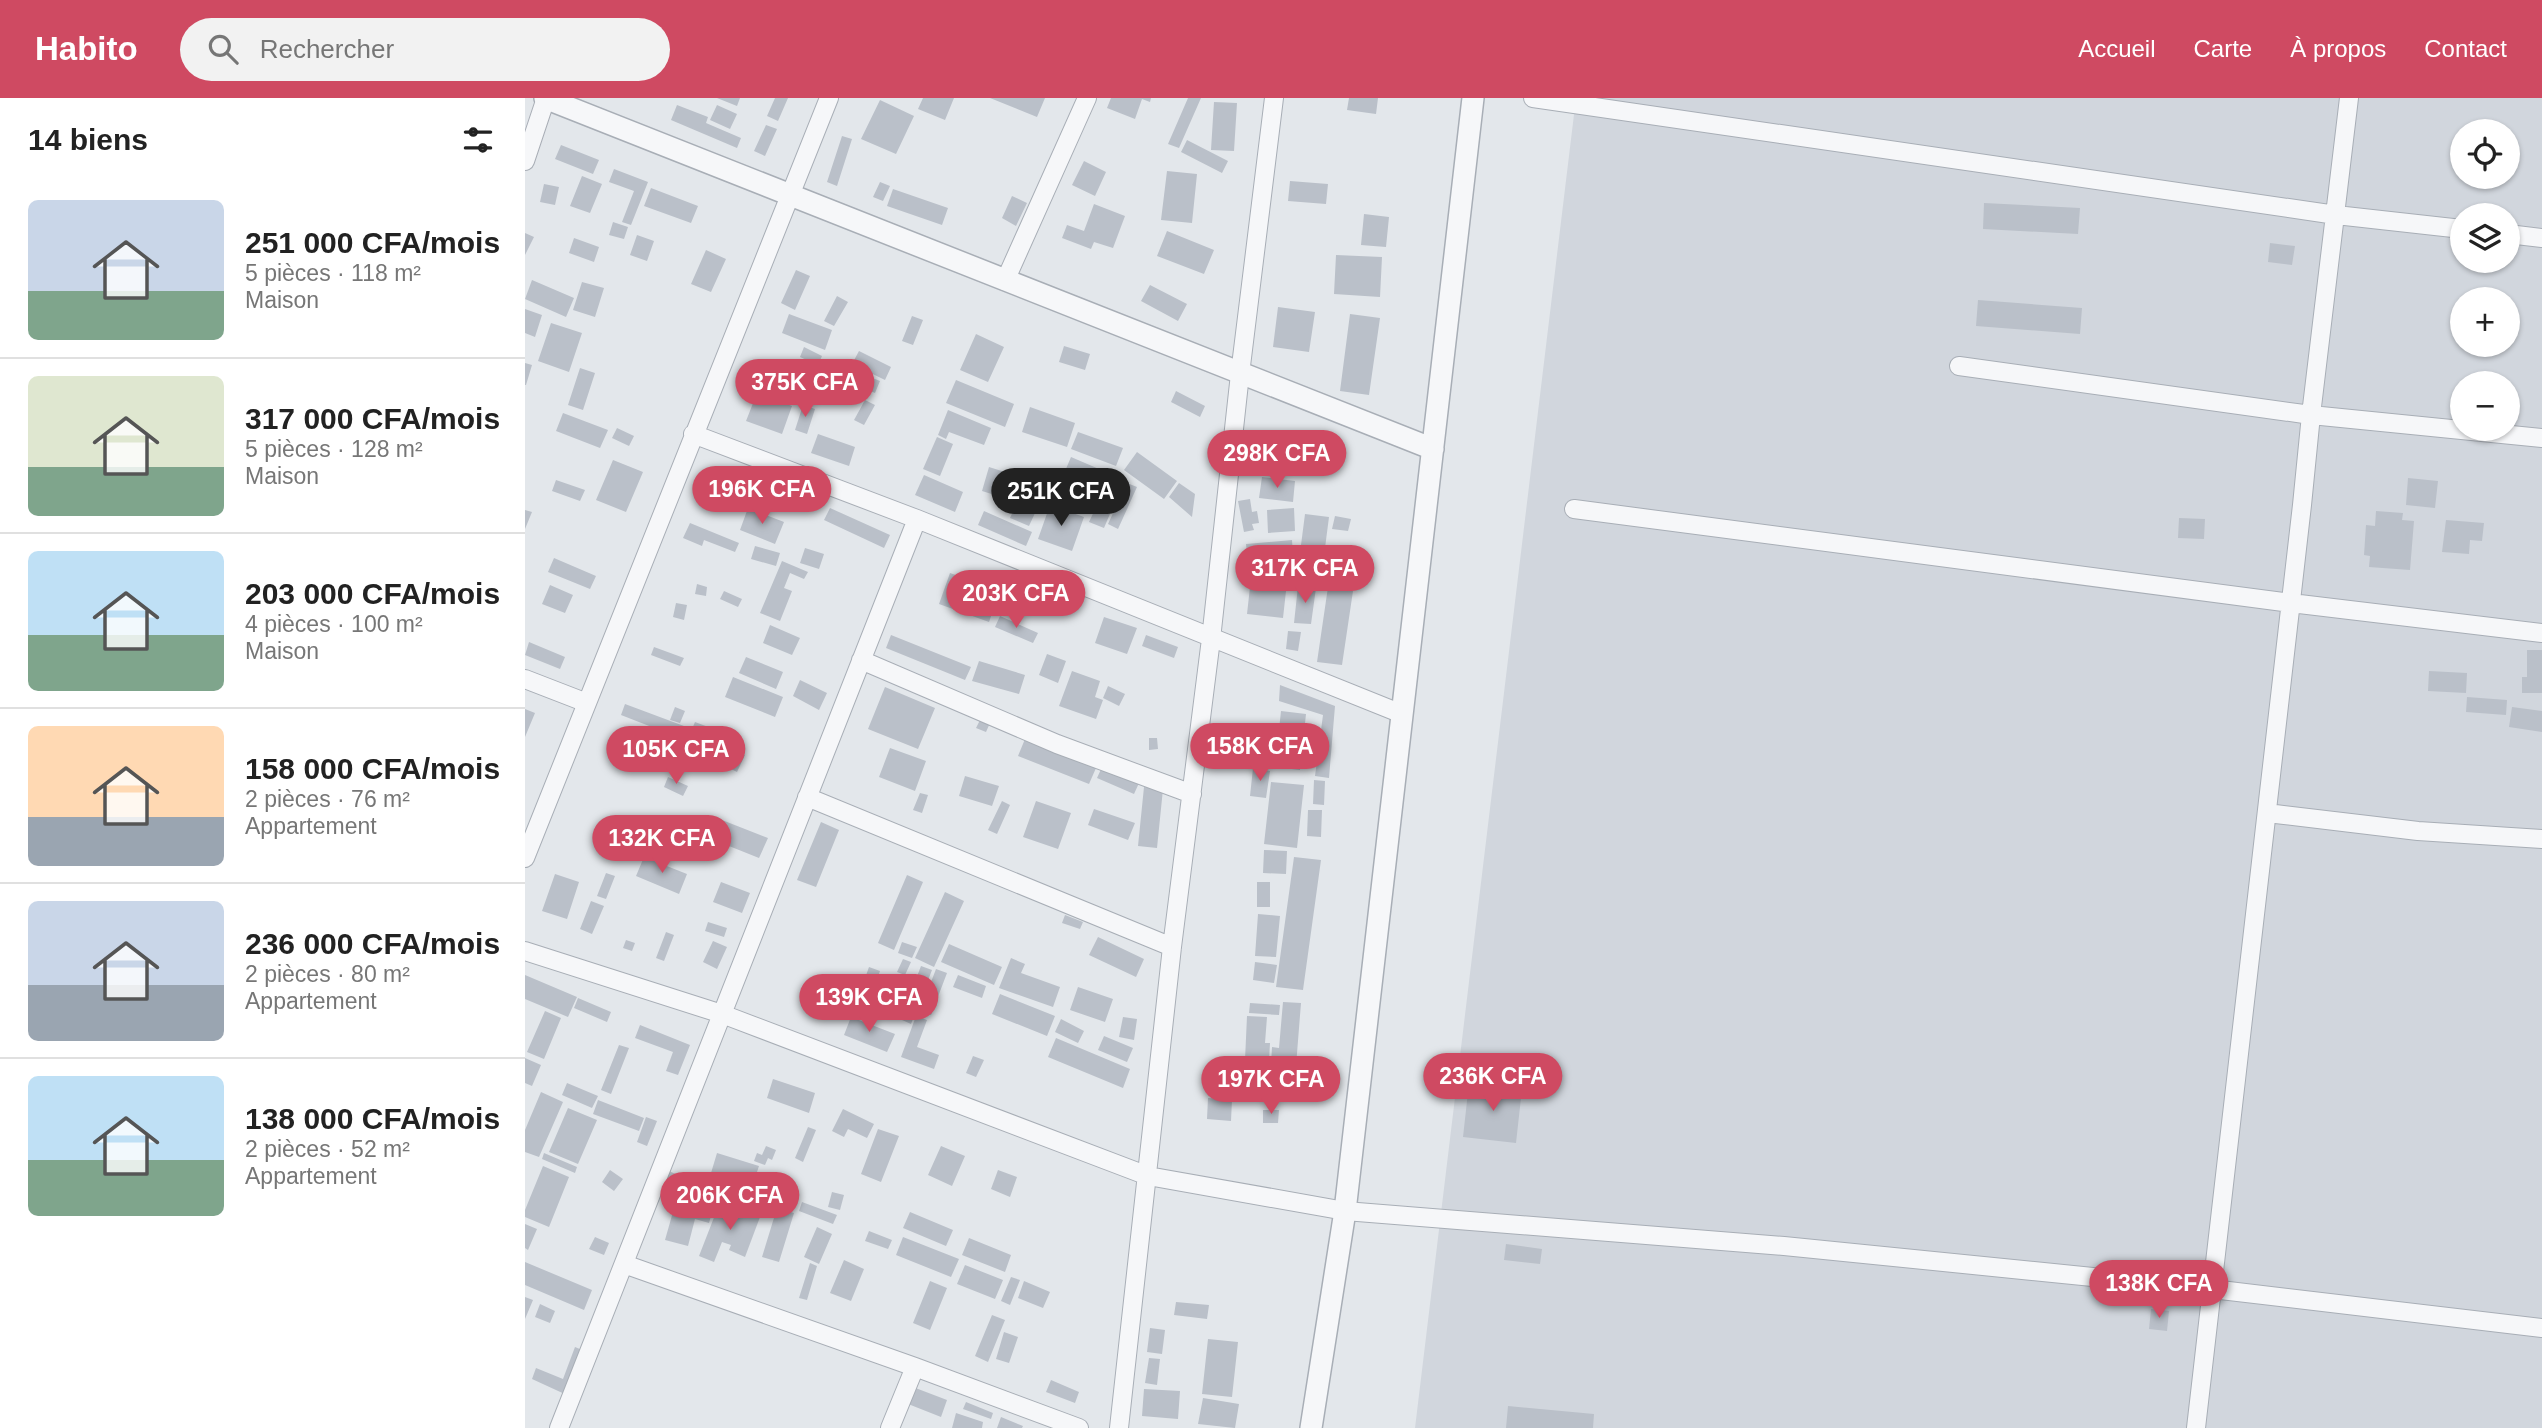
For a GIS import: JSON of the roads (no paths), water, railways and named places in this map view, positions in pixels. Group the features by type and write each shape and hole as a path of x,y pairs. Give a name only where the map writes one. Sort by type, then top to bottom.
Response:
{"street":[{"path":"525,161 545,98 1433,449"},
{"path":"525,858 829,98"},
{"path":"1005,281 1087,98"},
{"path":"1119,1428 1172,947 1274,98"},
{"path":"1311,1428 1345,1211 1473,98"},
{"path":"1533,98 2336,215 2450,228"},
{"path":"2196,1428 2349,98"},
{"path":"2520,235 2542,238"},
{"path":"1959,366 2311,415 2542,438"},
{"path":"693,434 917,519 1402,714"},
{"path":"1574,509 2291,603 2542,633"},
{"path":"559,1428 917,519"},
{"path":"861,660 1057,744 1192,794"},
{"path":"525,678 587,703"},
{"path":"807,797 1172,947"},
{"path":"2267,813 2418,831 2542,839"},
{"path":"525,951 722,1014 1148,1176 1345,1211 1784,1246 2213,1289 2542,1328"},
{"path":"624,1264 1079,1428"},
{"path":"890,1428 915,1367"}]}
